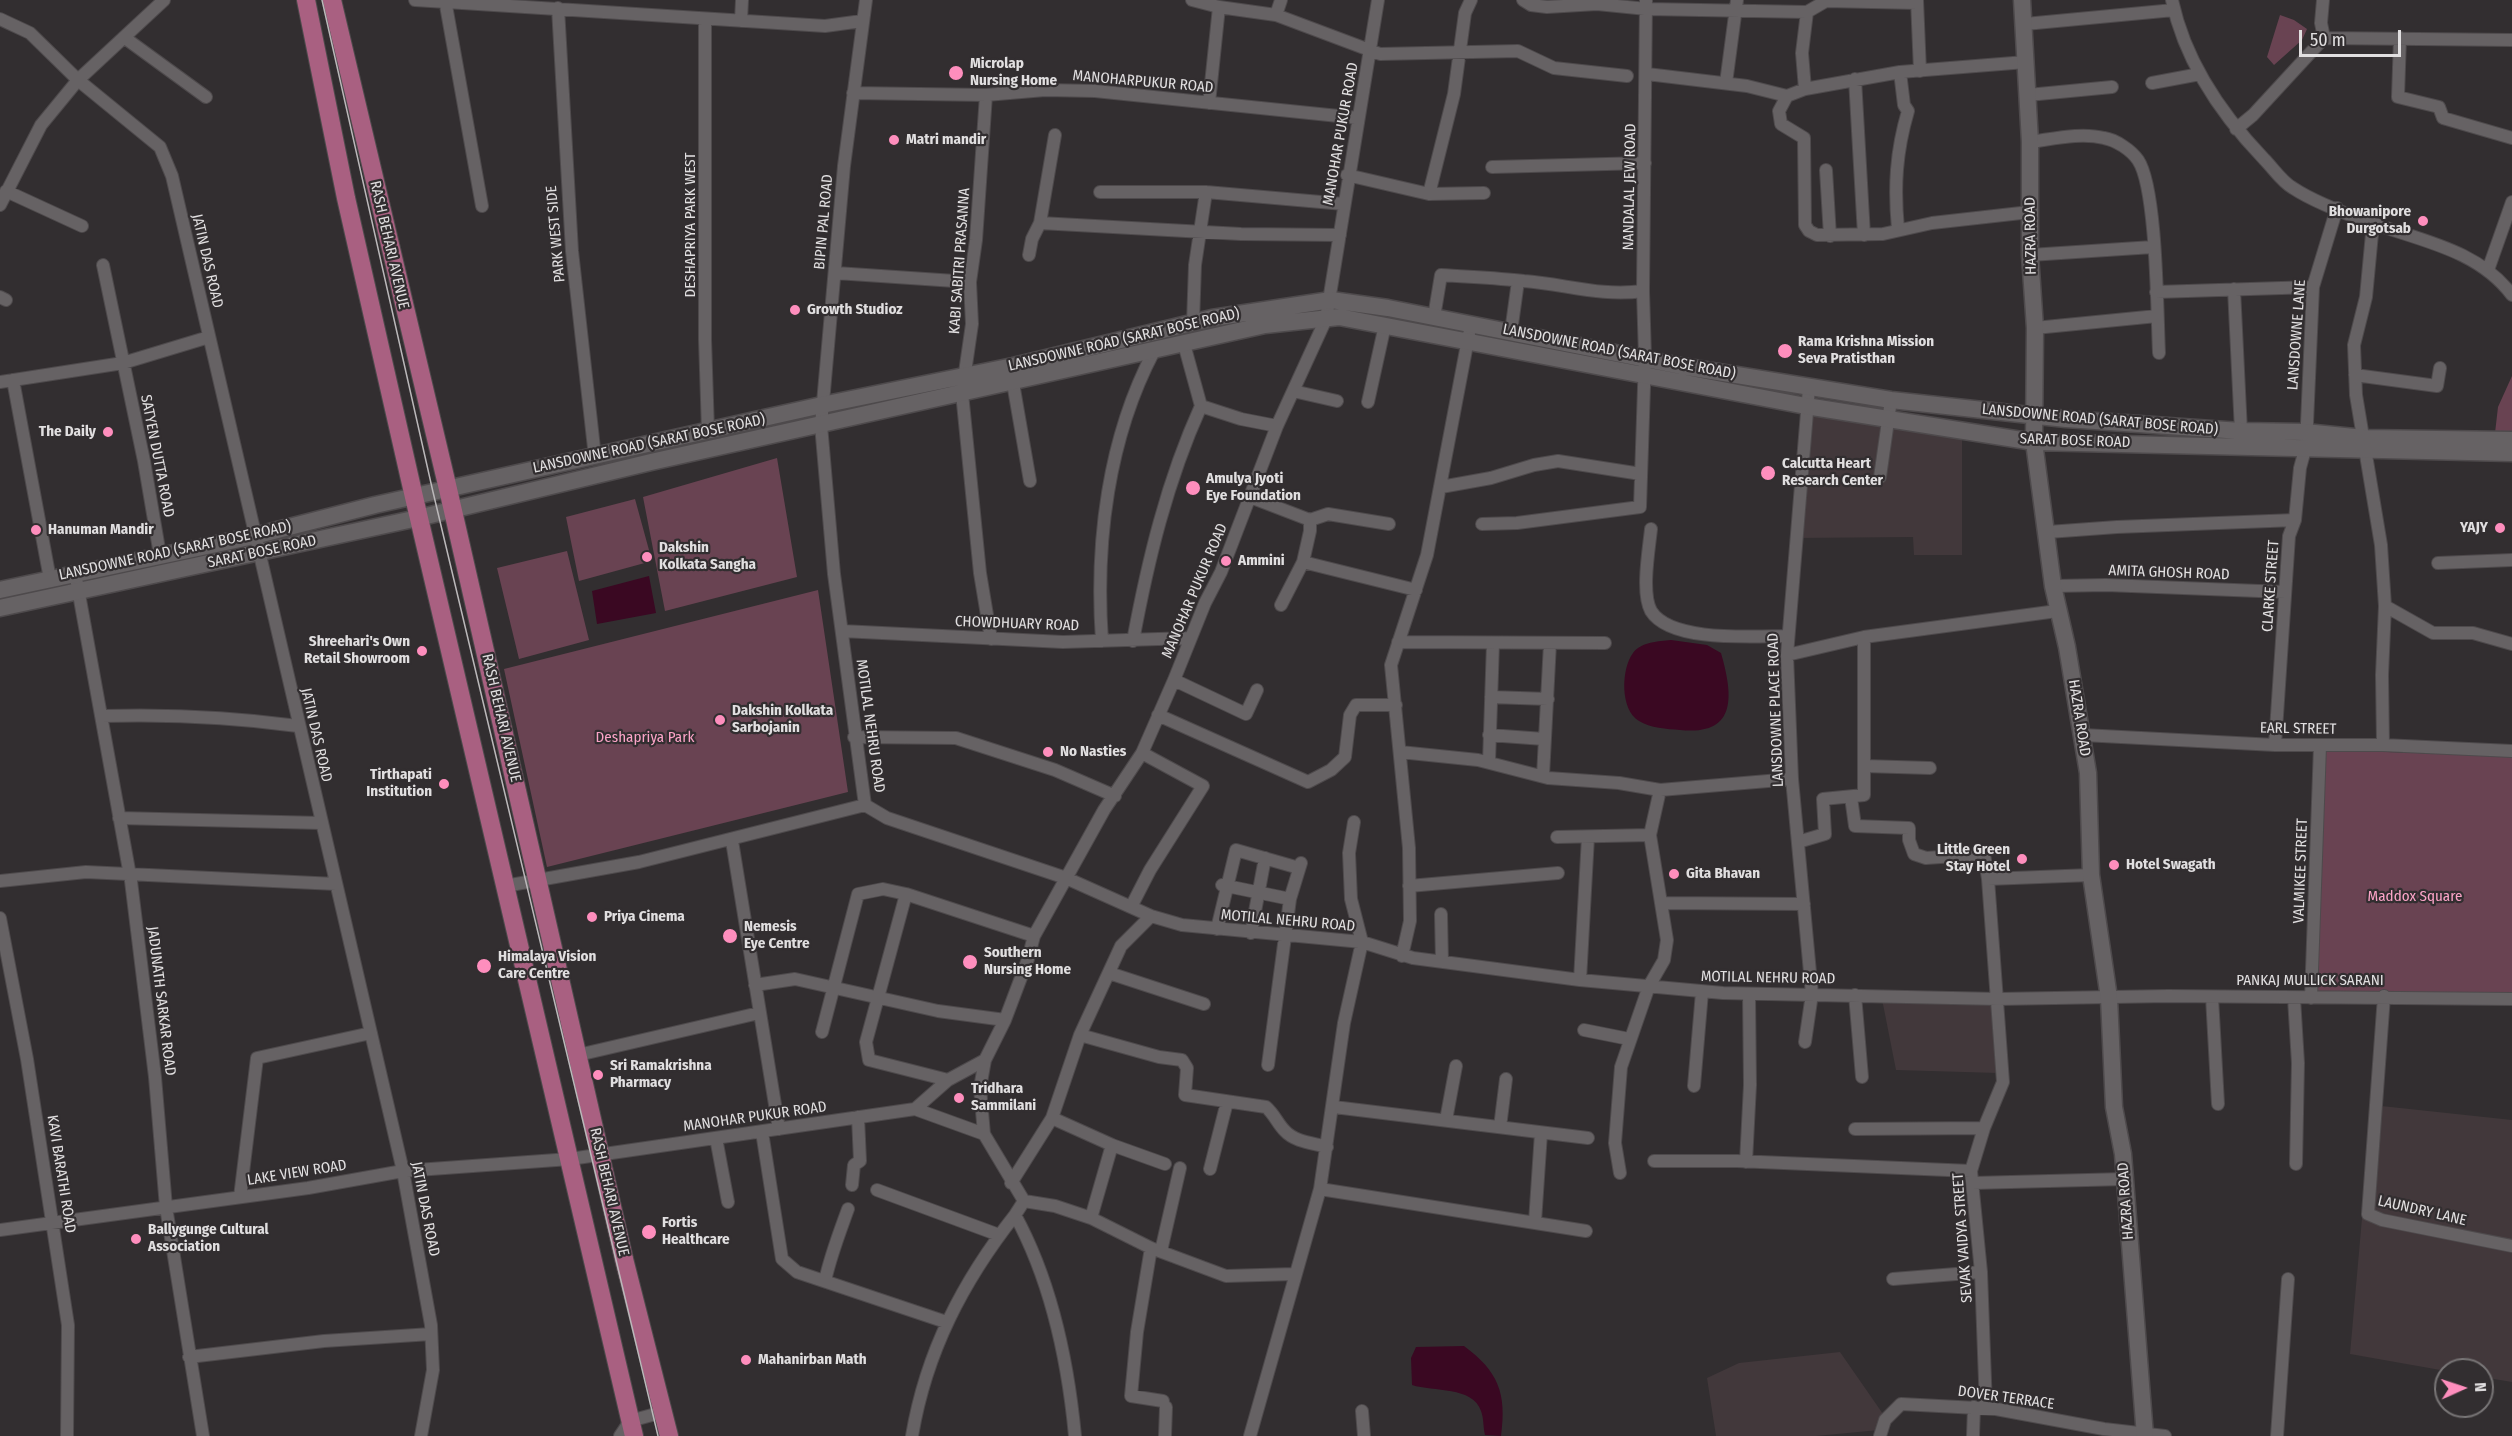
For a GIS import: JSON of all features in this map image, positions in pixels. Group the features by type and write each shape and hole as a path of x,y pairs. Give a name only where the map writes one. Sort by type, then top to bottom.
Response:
{"main road":[{"name":"RASH BEHARI AVENUE","path":"306,0 346,198 418,518 632,1428"},
{"name":"RASH BEHARI AVENUE","path":"332,0 453,509 600,1154 669,1436"},
{"name":"HAZRA ROAD","path":"2022,0 2030,142 2030,255 2035,328 2034,442 2057,611 2067,647 2088,773 2091,875 2109,998 2114,1107 2125,1179 2145,1435"},
{"path":"346,198 376,190"},
{"name":"LANSDOWNE ROAD (SARAT BOSE ROAD)","path":"0,590 75,572 254,536 448,489 1193,323 1331,300 1434,317 1469,332 1644,376"},
{"name":"LANSDOWNE ROAD (SARAT BOSE ROAD)","path":"418,518 651,462 1265,325 1339,317 1385,325 1469,332 1511,332 1809,388 2034,416 2241,431 2364,443 2512,440"},
{"name":"SARAT BOSE ROAD","path":"1644,376 2034,442 2306,439"},
{"path":"2364,443 2512,453"},
{"name":"SARAT BOSE ROAD","path":"0,608 418,518"}],"street":[{"path":"0,206 41,125 78,81 164,0"},
{"path":"415,0 825,26 862,21"},
{"path":"741,21 742,0"},
{"name":"BIPIN PAL ROAD","path":"821,425 844,166 866,0"},
{"path":"1192,0 1219,7 1276,15 1380,54 1409,55 1461,50 1521,51 1554,68 1627,76"},
{"path":"1276,15 1281,0"},
{"name":"MANOHAR PUKUR ROAD","path":"984,1134 980,1088 985,1060 1005,1020 1028,959 1034,936 1066,878 1142,753 1251,497 1277,426 1326,320 1331,300 1347,175 1378,0"},
{"path":"1429,194 1454,94 1465,13 1471,0"},
{"path":"1524,0 1531,5 1547,7 1597,4 1737,4 1807,12 1826,1 1917,1 1920,71"},
{"path":"2323,0 2321,23 2324,38"},
{"path":"445,1 482,206"},
{"path":"1726,83 1737,4"},
{"name":"NANDALAL JEW ROAD","path":"1482,524 1517,523 1641,507 1645,357 1643,291 1646,5"},
{"path":"2025,24 2173,5 2177,26 2207,89 2236,129 2292,188 2373,223 2429,239 2488,270 2512,295"},
{"path":"1209,103 1219,7"},
{"name":"PARK WEST SIDE","path":"558,8 572,251 596,457"},
{"path":"1805,89 1802,53 1807,12"},
{"name":"JATIN DAS ROAD","path":"0,19 30,33 78,81 160,147 172,176 403,1171 432,1334 433,1370 421,1436"},
{"name":"DESHAPRIYA PARK WEST","path":"705,19 705,339 708,431"},
{"path":"125,38 206,97"},
{"path":"2236,129 2324,38 2512,40"},
{"path":"2400,38 2398,97 2439,107 2443,118 2512,138"},
{"path":"1647,74 1726,83 1787,96 1805,89 1900,72 2026,62"},
{"path":"1898,229 1894,189 1898,144 1908,111 1904,105 1900,72"},
{"path":"2152,83 2200,74"},
{"path":"1856,79 1864,235"},
{"path":"2028,95 2112,87"},
{"name":"MANOHARPUKUR ROAD","path":"853,93 986,95 1045,90 1095,91 1358,118"},
{"name":"KABI SABITRI PRASANNA","path":"986,95 976,240 970,282 972,324 962,393 980,573 991,639"},
{"path":"1787,96 1779,111 1781,124 1804,138 1805,225 1809,231 1830,236 1883,234 1898,229 2030,212"},
{"path":"1029,255 1032,239 1040,223 1055,135"},
{"path":"2030,142 2080,136 2103,137 2120,144 2138,160 2148,187 2159,353"},
{"path":"1492,167 1645,163"},
{"path":"1826,170 1830,236"},
{"path":"1347,175 1375,184 1429,194 1484,194"},
{"path":"6,191 82,226"},
{"path":"1100,192 1206,192 1344,204"},
{"path":"1193,323 1195,265 1206,192"},
{"path":"2488,270 2512,202"},
{"name":"LANSDOWNE LANE","path":"2306,439 2313,287 2337,208"},
{"path":"1040,223 1340,235"},
{"path":"2373,223 2366,297 2354,345 2355,375 2364,443 2373,485 2381,545 2385,606 2382,675 2383,745"},
{"path":"2030,255 2153,247"},
{"name":"SATYEN DUTTA ROAD","path":"103,265 144,461 160,555"},
{"path":"836,273 970,282"},
{"path":"1434,317 1441,275 1518,281 1595,293 1619,294 1643,291"},
{"path":"1511,332 1518,281"},
{"path":"2156,292 2313,287"},
{"path":"2234,289 2241,431"},
{"path":"2035,328 2157,316"},
{"path":"1368,402 1385,325"},
{"path":"1402,956 1410,921 1410,886 1407,812 1391,665 1427,555 1469,332"},
{"path":"0,382 123,363 209,337"},
{"path":"1133,641 1155,530 1170,495 1180,452 1201,406 1184,344"},
{"path":"1102,641 1098,587 1115,454 1128,405 1154,351"},
{"path":"2355,375 2436,386 2440,368"},
{"path":"13,380 50,579"},
{"path":"1013,383 1030,481"},
{"name":"LANSDOWNE PLACE ROAD","path":"1805,1042 1812,994 1792,779 1787,656 1809,388"},
{"path":"1293,392 1337,401"},
{"path":"1880,477 1891,400"},
{"path":"1201,406 1241,419 1277,426"},
{"name":"MOTILAL NEHRU ROAD","path":"821,425 834,574 854,737 866,805 887,818 1066,878 1151,916 1182,925 1362,942 1402,956 1442,962 1580,980 1702,992 1998,999 2109,998"},
{"name":"CLARKE STREET","path":"2275,745 2289,536 2295,519 2300,468 2306,439"},
{"path":"1441,487 1491,478 1534,465 1558,461 1641,474"},
{"path":"1251,497 1310,520 1328,514 1389,524"},
{"path":"2048,532 2117,526 2295,519"},
{"path":"1281,605 1302,562 1310,531 1310,520"},
{"path":"1651,529 1647,562 1648,600 1652,611 1662,620 1680,629 1720,636 1788,636"},
{"path":"2438,563 2512,560"},
{"path":"1302,562 1416,590"},
{"name":"JADUNATH SARKAR ROAD","path":"75,572 129,873 155,1077 166,1207 203,1436"},
{"name":"AMITA GHOSH ROAD","path":"2053,586 2106,585 2285,592"},
{"path":"2385,606 2433,633 2473,633 2512,644"},
{"path":"1787,656 1864,637 2057,611"},
{"name":"CHOWDHUARY ROAD","path":"842,631 1063,642 1190,638"},
{"path":"1798,842 1825,834 1823,799 1864,795 1864,637"},
{"path":"1398,642 1605,644"},
{"path":"1488,762 1494,643"},
{"path":"1543,776 1550,643"},
{"path":"1174,680 1246,714 1257,690"},
{"path":"1491,697 1548,699"},
{"path":"1158,715 1308,782 1331,770 1345,757 1350,715 1356,705 1396,705"},
{"path":"101,716 151,715 241,719 298,726"},
{"path":"1489,735 1544,739"},
{"name":"EARL STREET","path":"2083,735 2275,745 2383,745 2512,752"},
{"path":"854,737 956,738 1055,770 1115,796"},
{"name":"VALMIKEE STREET","path":"2311,998 2320,746"},
{"path":"1400,752 1488,762 1543,776 1619,783 1660,790 1792,779"},
{"path":"1131,907 1150,870 1203,786 1142,753"},
{"path":"1864,766 1930,768"},
{"path":"1620,1173 1615,1143 1621,1067 1649,986 1664,960 1662,903 1650,835 1660,790"},
{"name":"SEVAK VAIDYA STREET","path":"1851,797 1855,826 1909,828 1909,840 1914,855 1926,858 1984,854 1988,879 2003,1082 1984,1128 1972,1177 1981,1272 1980,1407 1973,1436"},
{"path":"505,886 639,862 732,841 866,805"},
{"path":"119,818 321,824"},
{"path":"1250,1436 1294,1274 1320,1189 1334,1107 1344,1023 1362,942 1351,899 1349,853 1354,822"},
{"path":"1557,837 1650,835"},
{"path":"1580,980 1588,837"},
{"path":"732,841 779,1129"},
{"path":"1217,929 1224,885 1236,850 1300,865 1290,899 1268,1065"},
{"path":"1251,933 1256,893 1265,858"},
{"path":"0,880 64,874 129,873 336,884"},
{"path":"1410,886 1558,873"},
{"path":"1988,879 2091,875"},
{"path":"1224,885 1290,899"},
{"path":"822,1032 858,894 883,889 906,894 1034,936"},
{"path":"906,894 866,1041 869,1060 948,1080"},
{"path":"1662,903 1804,904"},
{"path":"1441,914 1442,962"},
{"path":"1011,1183 1052,1118 1080,1035 1122,946 1151,916"},
{"name":"KAVI BARATHI ROAD","path":"0,918 27,1059 68,1325 67,1436"},
{"path":"1109,973 1203,1004"},
{"path":"754,985 795,979 938,1011 1005,1020"},
{"path":"1694,1086 1702,992"},
{"path":"1746,1162 1750,1085 1749,994"},
{"path":"1855,995 1862,1077"},
{"name":"PANKAJ MULLICK SARANI","path":"2109,998 2384,996 2512,999"},
{"name":"LAUNDRY LANE","path":"2384,996 2368,1214 2382,1220 2512,1246"},
{"path":"2212,997 2218,1104"},
{"path":"2294,998 2298,1063 2296,1164"},
{"path":"578,1055 759,1013"},
{"path":"1584,1030 1629,1039"},
{"path":"240,1197 257,1058 371,1033"},
{"path":"1080,1035 1159,1057 1182,1060 1187,1068 1185,1095 1266,1107 1277,1116 1282,1129 1292,1138 1327,1147"},
{"path":"985,1060 948,1080 915,1109 984,1134 1011,1183 1024,1201 1055,1206 1091,1218 1156,1250 1226,1276 1294,1274"},
{"path":"1446,1120 1456,1066"},
{"path":"1500,1127 1506,1079"},
{"path":"1210,1169 1227,1102"},
{"path":"1334,1107 1588,1138"},
{"name":"MANOHAR PUKUR ROAD","path":"600,1154 915,1109"},
{"path":"852,1185 854,1165 860,1161 858,1118"},
{"path":"1052,1118 1112,1145 1165,1164"},
{"path":"1855,1129 1984,1128"},
{"path":"762,1132 782,1258 798,1272 946,1322"},
{"path":"1535,1222 1542,1133"},
{"path":"716,1138 728,1202"},
{"path":"1091,1218 1112,1145"},
{"name":"LAKE VIEW ROAD","path":"0,1230 240,1197 403,1171 570,1159 600,1154"},
{"path":"1654,1161 1746,1162 1972,1177 2125,1179"},
{"path":"1165,1436 1164,1404 1131,1396 1137,1332 1156,1250 1180,1168"},
{"path":"1320,1189 1586,1231"},
{"path":"877,1190 999,1235"},
{"path":"912,1436 918,1401 946,1322 999,1235 1024,1201"},
{"path":"825,1281 829,1258 835,1252 848,1209"},
{"path":"1015,1215 1050,1302 1069,1381 1075,1436"},
{"path":"1893,1279 1981,1272"},
{"path":"2277,1436 2288,1279"},
{"path":"189,1357 324,1341 432,1334"},
{"name":"DOVER TERRACE","path":"1880,1436 1886,1420 1901,1404 1980,1407 2080,1430 2165,1436"},
{"path":"1362,1411 1364,1436"},
{"path":"620,1436 663,1412"},
{"path":"1873,1436 1880,1436"}],"shaded area":[{"path":"1807,401 1962,426 1962,555 1914,555 1913,537 1794,538"},
{"path":"649,576 656,613 597,624 592,591"},
{"path":"1671,640 1707,645 1721,653 1729,697 1722,719 1713,726 1699,730 1653,727 1639,721 1628,708 1624,689 1626,669 1633,653 1645,644"},
{"path":"1882,999 1997,1003 1998,1073 1896,1070"},
{"path":"2372,1105 2512,1120 2512,1382 2494,1379 2494,1358 2434,1358 2434,1369 2350,1354"},
{"path":"1464,1346 1485,1365 1498,1384 1503,1407 1501,1436 1485,1435 1481,1411 1470,1397 1451,1391 1412,1385 1411,1358 1416,1347"},
{"path":"1840,1352 1883,1414 1879,1430 1816,1436 1716,1436 1707,1378 1739,1363"}],"green space":[{"path":"2280,15 2294,20 2307,29 2302,40 2274,65 2267,57"},
{"path":"2512,376 2512,434 2495,433 2498,407"},
{"path":"777,458 797,577 665,611 643,497"},
{"path":"635,499 652,561 579,581 566,517"},
{"path":"567,551 589,640 519,659 497,568"},
{"name":"Deshapriya Park","path":"818,590 848,792 547,867 504,669"},
{"name":"Maddox Square","path":"2325,750 2512,756 2512,994 2315,995"}],"tram line":[{"path":"322,0 433,492 658,1436"}],"place":[{"name":"Microlap Nursing Home","path":"956,73"},
{"name":"Matri mandir","path":"894,140"},
{"name":"Bhowanipore Durgotsab","path":"2423,221"},
{"name":"Growth Studioz","path":"795,310"},
{"name":"Rama Krishna Mission Seva Pratisthan","path":"1785,351"},
{"name":"The Daily","path":"108,432"},
{"name":"Calcutta Heart Research Center","path":"1768,473"},
{"name":"Amulya Jyoti Eye Foundation","path":"1193,488"},
{"name":"YAJY","path":"2500,528"},
{"name":"Hanuman Mandir","path":"36,530"},
{"name":"Dakshin Kolkata Sangha","path":"647,557"},
{"name":"Ammini","path":"1226,561"},
{"name":"Shreehari's Own Retail Showroom","path":"422,651"},
{"name":"Dakshin Kolkata Sarbojanin","path":"720,720"},
{"name":"No Nasties","path":"1048,752"},
{"name":"Tirthapati Institution","path":"444,784"},
{"name":"Little Green Stay Hotel","path":"2022,859"},
{"name":"Hotel Swagath","path":"2114,865"},
{"name":"Gita Bhavan","path":"1674,874"},
{"name":"Priya Cinema","path":"592,917"},
{"name":"Nemesis Eye Centre","path":"730,936"},
{"name":"Southern Nursing Home","path":"970,962"},
{"name":"Himalaya Vision Care Centre","path":"484,966"},
{"name":"Sri Ramakrishna Pharmacy","path":"598,1075"},
{"name":"Tridhara Sammilani","path":"959,1098"},
{"name":"Fortis Healthcare","path":"649,1232"},
{"name":"Ballygunge Cultural Association","path":"136,1239"},
{"name":"Mahanirban Math","path":"746,1360"}]}
